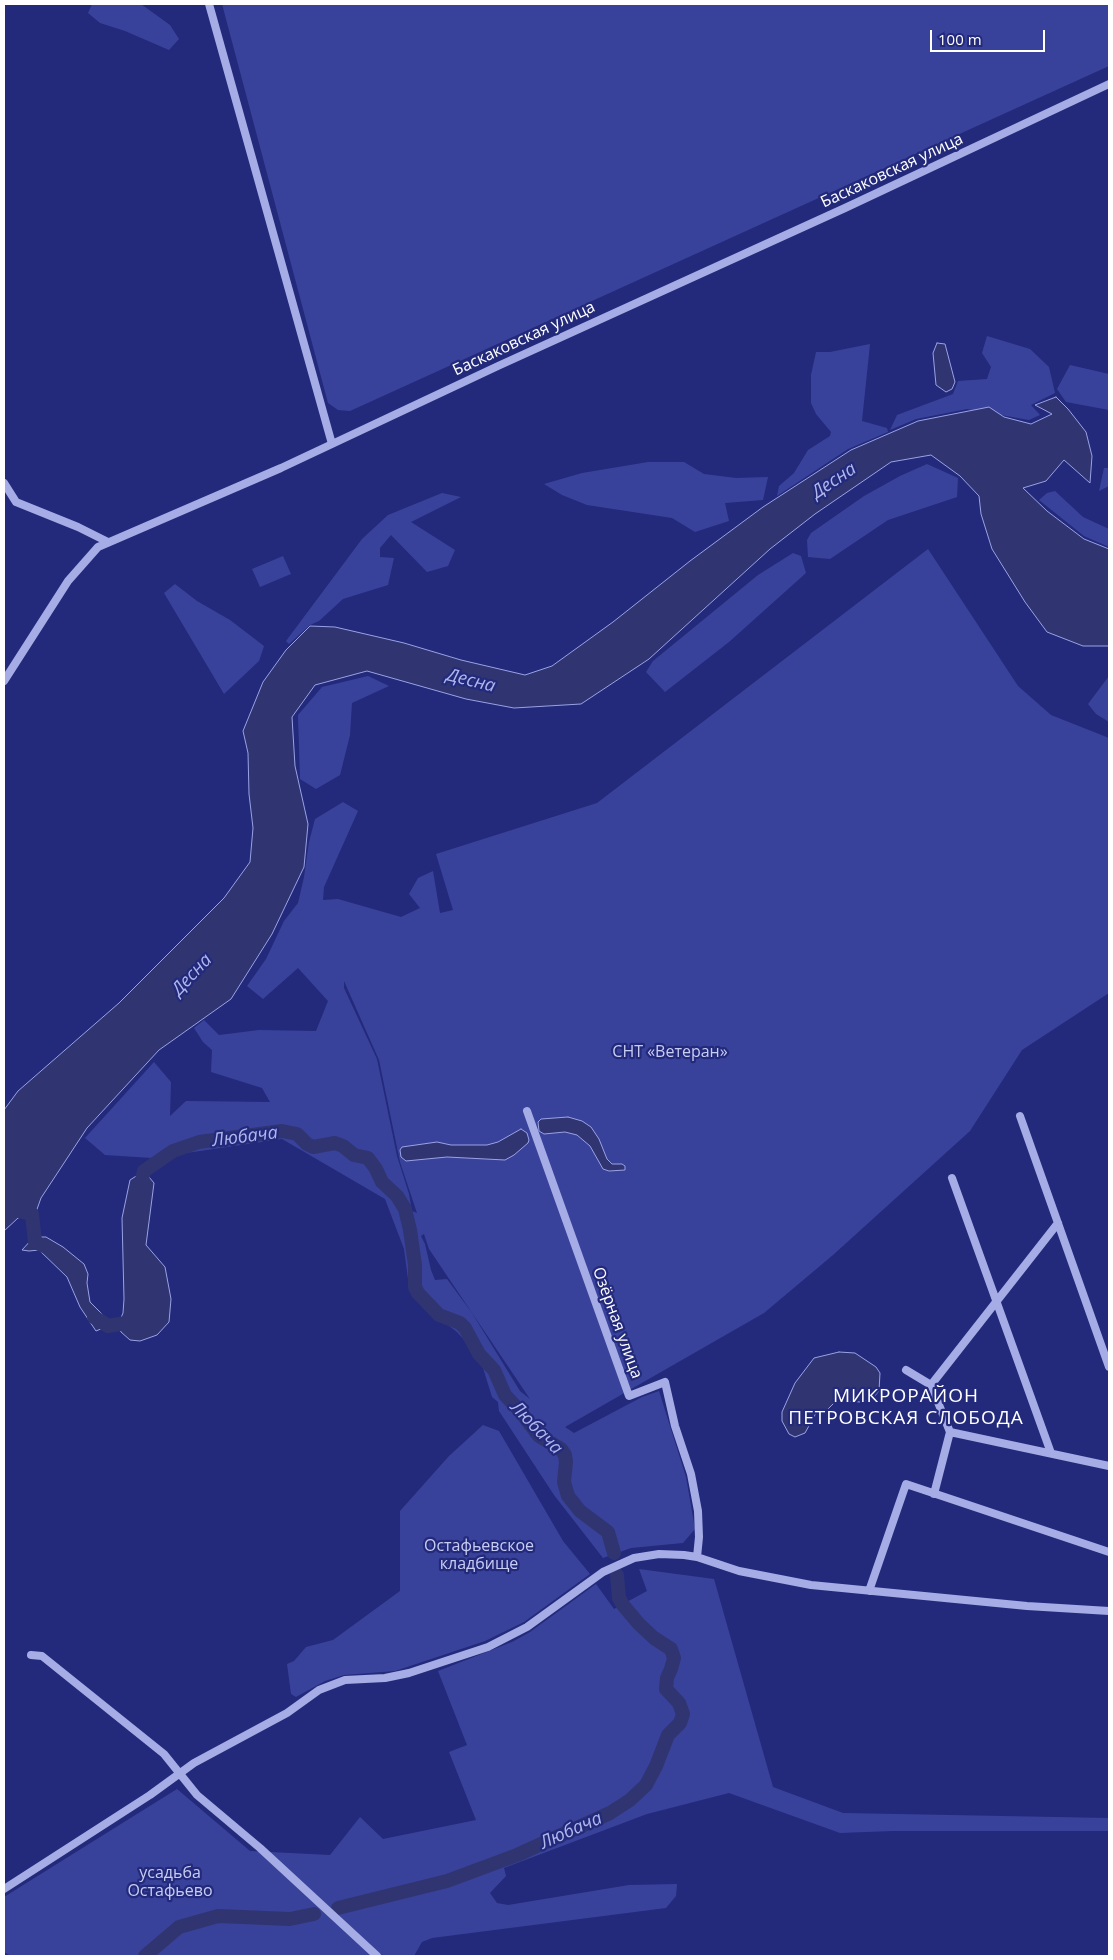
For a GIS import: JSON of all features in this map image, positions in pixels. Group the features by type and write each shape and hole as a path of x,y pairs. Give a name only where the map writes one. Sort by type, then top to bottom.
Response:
{"street":[{"path":"209,4 332,444"},
{"name":"Баскаковская улица","path":"4,680 68,580 94,551 108,542 231,490 332,444 846,208 1109,84"},
{"path":"4,483 16,502 78,527 108,542"},
{"name":"Озёрная улица","path":"527,1111 629,1396 665,1382 675,1426 691,1474 698,1511 699,1537 697,1557"},
{"path":"1020,1116 1109,1367"},
{"path":"952,1178 1051,1453"},
{"path":"931,1385 1058,1223"},
{"path":"906,1370 931,1385 950,1432 934,1494"},
{"path":"950,1432 1109,1466"},
{"path":"869,1591 906,1484 1109,1552"},
{"path":"4,1889 194,1763 287,1713 328,1686 355,1679 385,1678 409,1673 509,1638 603,1572 624,1562 659,1554 684,1555 697,1557 738,1571 811,1585 1028,1606 1109,1611"},
{"path":"31,1655 42,1656 164,1754 198,1795 260,1848 377,1956"}],"green space":[{"path":"92,4 141,4 170,25 179,39 169,50 125,31 100,23 88,13"},
{"path":"222,4 1109,4 1109,66 350,411 338,410 328,403"},
{"path":"987,336 1030,349 1049,367 1055,393 1031,405 1040,415 1029,420 967,409 916,419 890,430 897,415 953,394 958,381 987,379 991,367 982,353"},
{"path":"870,344 862,421 887,428 888,432 848,449 777,496 779,486 794,473 808,450 830,436 831,432 816,414 811,403 811,375 816,352 830,352"},
{"path":"1070,365 1109,374 1109,410 1066,402 1057,389"},
{"path":"648,462 684,462 704,474 736,478 768,477 763,500 725,503 729,521 695,532 672,518 587,505 562,495 544,484 582,473"},
{"path":"927,464 958,478 957,497 888,520 830,559 808,557 807,540 811,533 864,496 900,476"},
{"path":"1104,468 1109,468 1109,486 1099,491"},
{"path":"1055,491 1083,517 1109,529 1109,547 1084,536 1039,500 1047,493"},
{"path":"442,493 461,497 411,522 455,550 448,566 427,572 391,535 380,548 380,557 394,558 388,585 343,599 319,621 310,625 289,644 286,641 362,539 388,515"},
{"name":"СНТ «Ветеран»","path":"928,549 1018,686 1051,715 1109,738 1109,993 1022,1050 970,1131 833,1255 764,1313 565,1427 574,1433 642,1397 659,1391 686,1477 695,1529 683,1543 631,1548 603,1558 554,1495 499,1411 498,1402 492,1397 483,1368 472,1349 457,1332 420,1304 409,1287 404,1249 385,1199 282,1139 152,1158 105,1155 85,1138 154,1062 171,1082 170,1116 186,1101 270,1102 262,1088 211,1072 212,1050 203,1042 194,1028 204,1020 219,1035 259,1030 316,1031 328,1001 298,968 263,999 247,986 266,959 284,921 298,903 315,819 343,802 358,811 324,887 323,900 338,899 401,917 420,908 409,894 418,878 433,871 440,913 453,910 436,854 597,803","holes":["344,981 379,1060 400,1162 417,1213 412,1211 409,1194 397,1156 377,1059 344,988","424,1234 429,1249 530,1399 520,1391 472,1313 447,1279 435,1280 421,1236"]},
{"path":"793,553 801,556 806,573 729,642 665,692 646,672 653,661 758,575"},
{"path":"283,556 291,574 260,587 252,569"},
{"path":"175,584 197,601 230,620 264,646 259,661 224,694 164,593"},
{"path":"368,676 389,686 352,703 350,735 340,775 316,789 300,779 298,715 322,687"},
{"path":"1109,676 1109,722 1096,714 1088,704"},
{"name":"Остафьевское кладбище","path":"483,1425 499,1431 563,1541 590,1574 524,1622 485,1641 395,1671 344,1675 325,1681 296,1697 291,1694 287,1664 294,1661 306,1647 333,1640 400,1591 400,1511 449,1456"},
{"name":"усадьба Остафьево","path":"639,1569 714,1579 773,1787 843,1813 1109,1818 1109,1831 893,1831 840,1833 729,1793 647,1814 504,1868 506,1876 490,1893 497,1903 508,1905 629,1885 677,1884 676,1896 666,1908 432,1938 422,1942 414,1956 11,1956 4,1952 4,1897 177,1789 250,1851 330,1855 360,1817 383,1839 476,1820 449,1752 467,1745 438,1671 512,1642 530,1632 596,1584 614,1609 647,1591"}],"water":[{"path":"937,343 945,344 955,382 952,389 946,392 936,385 933,353"},
{"name":"Десна","path":"1056,397 1086,432 1092,456 1090,483 1064,460 1046,481 1023,488 1047,511 1084,539 1109,549 1109,646 1083,646 1047,632 1025,602 992,549 981,514 979,496 960,476 931,455 891,462 815,514 770,549 649,659 581,704 514,708 466,699 367,671 315,685 292,717 295,766 308,824 304,867 272,934 231,999 159,1050 87,1128 41,1198 36,1212 18,1218 4,1231 4,1110 18,1091 119,1003 224,898 250,862 253,828 249,794 248,753 243,731 263,682 286,650 310,626 335,627 525,675 552,666 613,622 690,561 763,507 851,450 918,421 989,407 1004,417 1031,424 1052,414 1035,405"},
{"path":"568,1117 582,1121 591,1127 599,1139 607,1159 612,1164 622,1164 625,1166 625,1170 609,1171 603,1169 590,1146 577,1135 565,1132 544,1134 539,1131 538,1122 541,1119"},
{"path":"521,1129 527,1133 528,1143 505,1160 447,1157 406,1161 401,1157 400,1150 402,1147 437,1142 451,1145 487,1145 498,1142"},
{"path":"144,1171 154,1183 146,1245 165,1267 171,1299 169,1322 157,1335 140,1341 130,1340 121,1332 118,1325 123,1313 124,1299 122,1218 130,1180"},
{"path":"46,1237 63,1247 84,1264 88,1274 87,1283 90,1302 106,1318 108,1326 96,1331 80,1307 67,1277 39,1250 22,1250 33,1238"},
{"path":"839,1352 855,1353 876,1367 880,1373 879,1391 872,1399 862,1402 836,1401 826,1411 816,1413 805,1433 795,1437 789,1434 782,1421 782,1412 795,1383 814,1358"}],"waterway":[{"name":"Любача","path":"140,1188 144,1171 173,1151 199,1142 282,1131 297,1134 313,1147 335,1143 343,1146 354,1155 368,1158 382,1182 397,1196 405,1209 415,1265 415,1287 418,1293 439,1315 460,1323 465,1328 479,1354 494,1370 505,1395 539,1436 561,1449 565,1455 564,1482 568,1496 580,1511 608,1532 614,1553"},
{"name":"Любача","path":"4,1201 19,1211 32,1214 35,1242 48,1248"},
{"name":"Любача","path":"94,1317 108,1326 137,1321"},
{"name":"Любача","path":"338,1908 447,1881 517,1855 610,1813 630,1800 646,1785 656,1766 668,1735 680,1723 683,1714 679,1703 666,1689 667,1678 674,1658 671,1649 654,1638 623,1605 619,1598 617,1575"},
{"name":"Любача","path":"145,1956 179,1927 218,1916 290,1919 314,1914"}],"district":[{"name":"МИКРОРАЙОН ПЕТРОВСКАЯ СЛОБОДА","path":"906,1408"}]}
